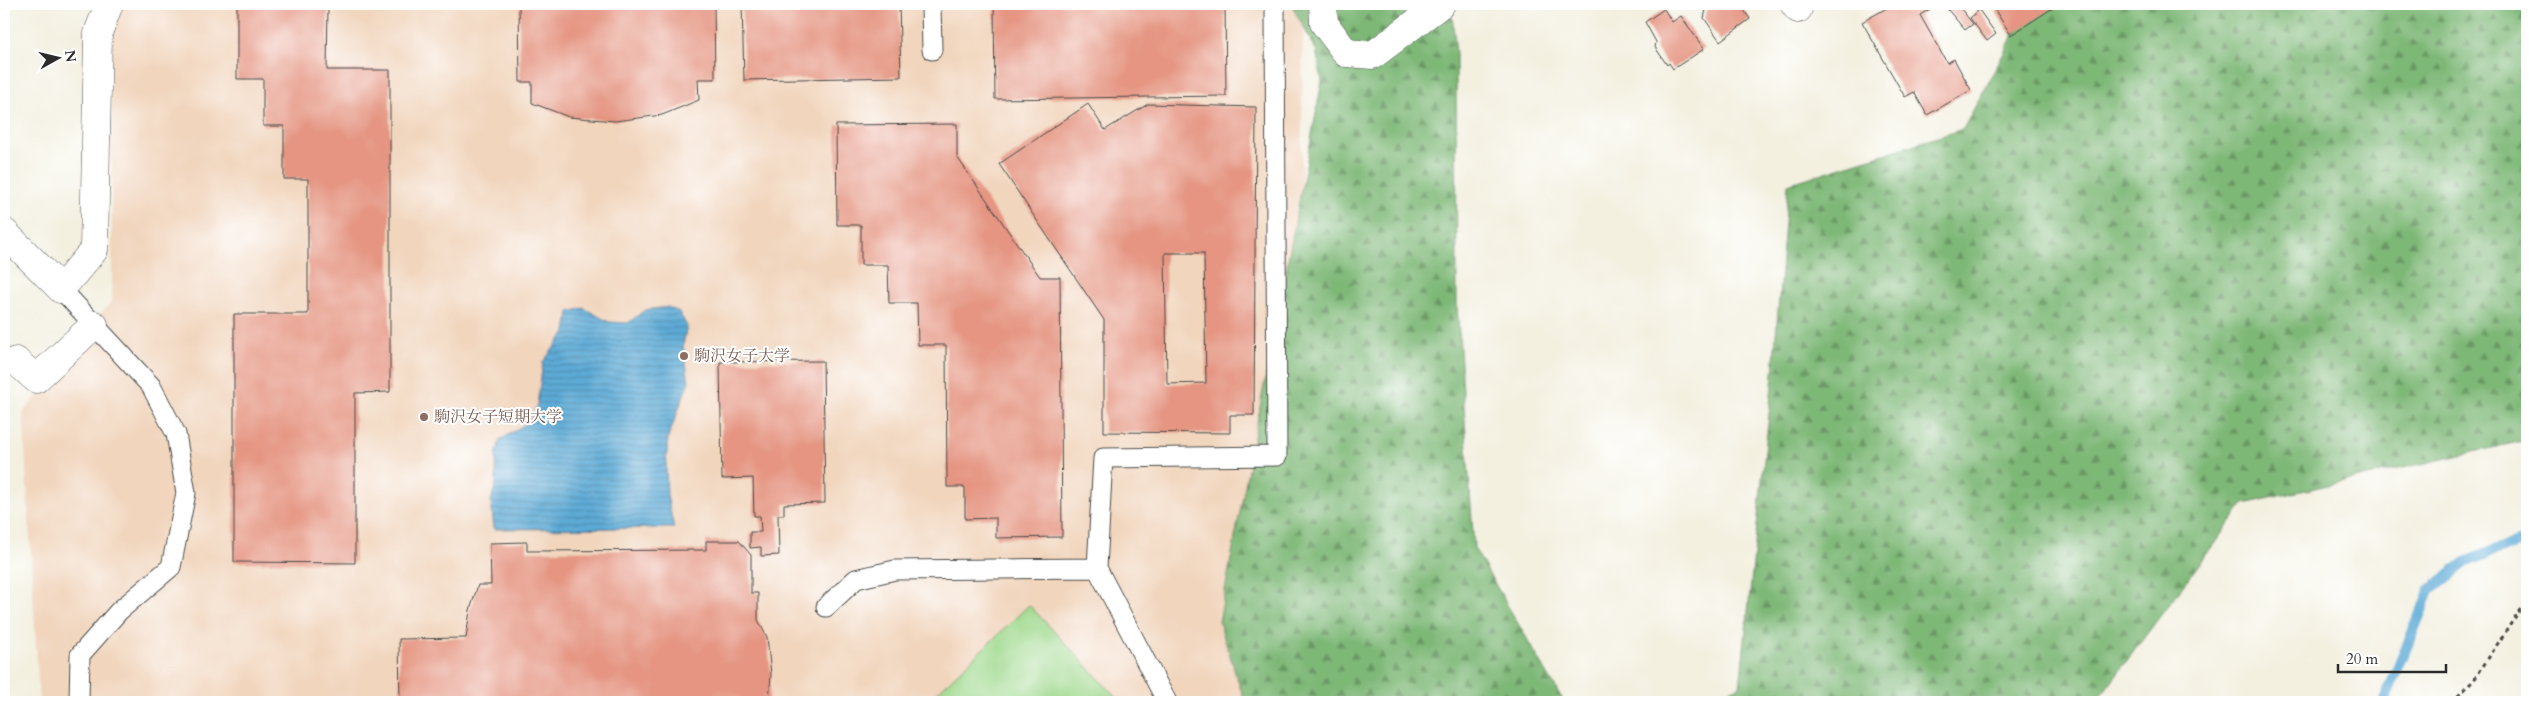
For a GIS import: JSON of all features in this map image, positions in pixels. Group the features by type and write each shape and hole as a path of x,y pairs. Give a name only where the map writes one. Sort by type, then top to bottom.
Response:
{"street":[{"path":"4,232 61,289 94,250 98,33 109,4"},
{"path":"1323,4 1324,23 1346,53 1373,55 1441,4"},
{"path":"16,361 36,379 94,325"}],"lane":[{"path":"931,4 932,50"},
{"path":"1167,702 1097,568 1103,458 1277,456 1275,4"},
{"path":"61,289 151,386 176,434 186,493 171,567 119,611 80,655 79,702"},
{"path":"826,607 856,579 895,570 1097,568"}],"path":[{"path":"2452,702 2474,680 2527,599"}],"shaded area":[{"name":"駒沢女子大学","path":"123,4 1303,4 1298,702 39,702 23,413 112,300 111,34"}],"green space":[{"path":"1291,4 1451,4 1456,54 1457,305 1474,548 1564,702 1245,702 1219,622 1322,81 1316,50"},
{"path":"2030,4 2527,4 2527,440 2244,504 2096,702 1696,702 1740,686 1772,385 1788,184 1963,129"},
{"path":"1029,605 1121,702 927,702"}],"water":[{"path":"668,307 679,312 687,326 683,345 689,381 668,438 666,466 667,495 674,528 494,529 491,501 496,483 496,454 500,440 530,421 537,405 543,362 566,332 569,312 584,308 609,322 628,323 645,310"}],"building":[{"path":"237,4 328,4 327,70 390,70 390,392 355,393 355,563 234,562 234,314 308,314 308,179 284,179 284,126 263,126 263,79 237,79"},
{"path":"519,4 714,4 715,79 698,79 699,100 662,115 615,121 569,117 532,103 532,82 520,82"},
{"path":"742,4 899,4 901,77 744,80"},
{"path":"994,4 1225,4 1226,96 995,99"},
{"path":"1702,4 1746,4 1742,7 1750,19 1720,41 1704,18 1706,10"},
{"path":"1894,4 1927,4 1930,9 1920,15 1947,63 1954,59 1971,90 1927,115 1914,92 1905,97 1862,22"},
{"path":"1943,4 1957,4 1973,24 1965,30"},
{"path":"1991,4 2059,4 2011,35"},
{"path":"1664,9 1672,22 1681,16 1704,49 1673,69 1669,63 1667,65 1655,47 1656,42 1645,22"},
{"path":"1979,10 1996,34 1987,41 1970,18"},
{"path":"1088,104 1105,130 1148,104 1256,107 1254,415 1230,415 1230,433 1104,432 1104,320 999,164","holes":["1165,253 1204,253 1206,383 1167,384"]},
{"path":"957,124 957,157 1040,277 1060,277 1062,537 996,538 996,518 965,519 965,487 947,487 946,345 918,345 917,303 889,303 888,265 861,265 861,225 837,225 836,125"},
{"path":"823,361 825,503 784,504 784,515 778,515 779,555 761,556 761,547 750,548 750,532 761,532 760,516 754,516 753,478 722,479 720,362"},
{"path":"706,541 739,541 751,555 751,593 758,593 758,620 767,637 771,674 769,702 400,702 399,639 466,638 470,610 478,585 491,585 490,543 527,542 527,551 706,550"}],"waterway":[{"path":"2384,702 2430,590 2466,562 2495,550 2527,541"}],"place":[{"name":"駒沢女子大学","path":"684,356"},
{"name":"駒沢女子短期大学","path":"424,417"}]}
